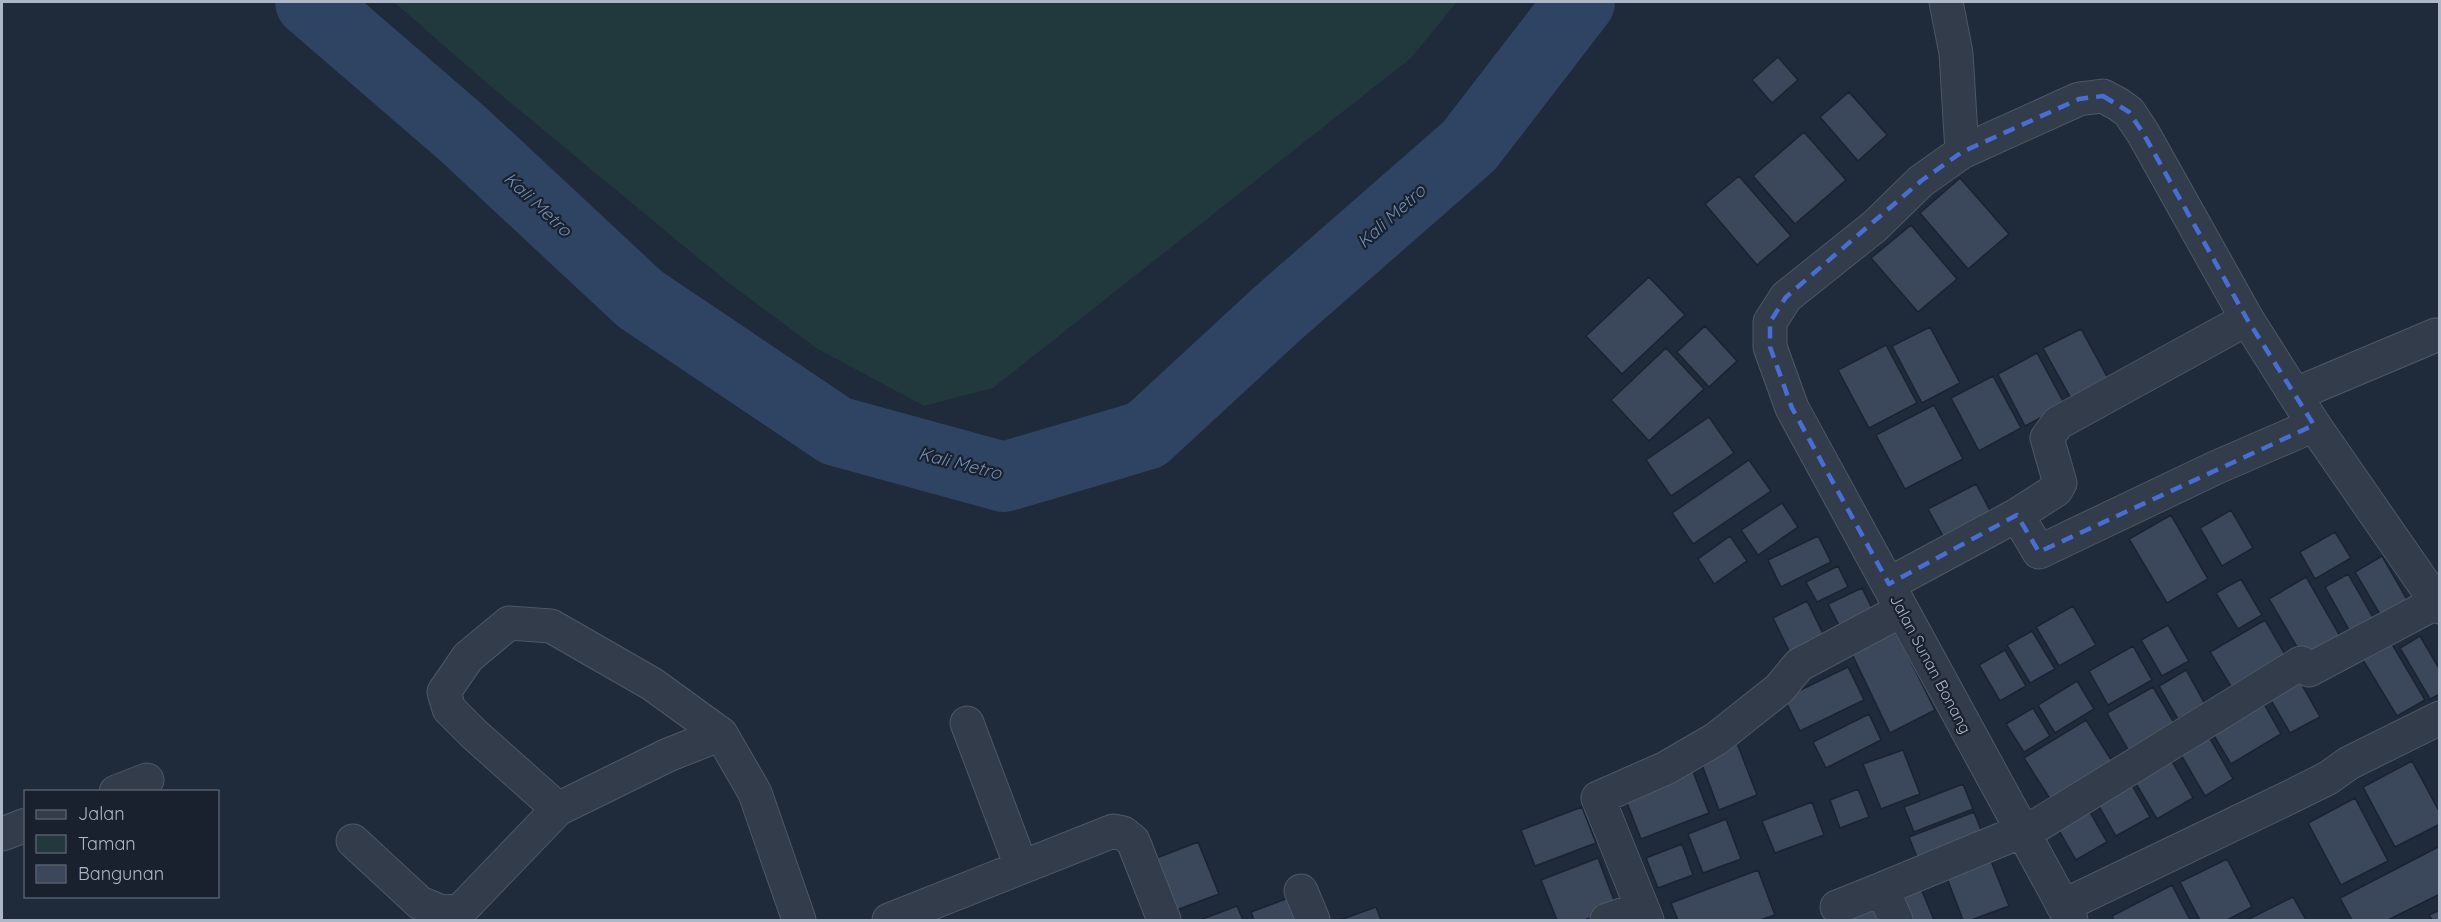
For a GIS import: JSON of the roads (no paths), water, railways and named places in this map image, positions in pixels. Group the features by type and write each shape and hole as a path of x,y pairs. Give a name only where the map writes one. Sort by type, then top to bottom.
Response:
{"street":[{"path":"1946,2 1956,53 1962,152"},
{"name":"Jalan Sunan Bonang","path":"2067,913 1958,717 1792,408 1770,347 1770,322 1786,297 1875,226 1921,181 1962,152 2079,99 2103,96 2129,112 2247,319 2314,425 2438,605"},
{"path":"1607,921 1645,914 1598,798 1666,768 1716,739 1779,689 1799,665 1895,597 2056,490 2060,477 2050,454 2047,438 2058,423 2247,319"},
{"path":"2296,394 2436,335"},
{"path":"2017,515 2039,552 2215,468 2314,425"},
{"path":"1837,907 2023,832 2301,663 2309,670 2438,605"},
{"path":"558,809 474,735 449,709 444,692 468,657 509,623 551,626 652,684 722,734 755,793 799,921"},
{"path":"2067,913 2439,718"},
{"path":"967,723 1022,866"},
{"path":"353,841 420,903 459,916 558,809 668,755 722,734"},
{"path":"121,790 147,780"},
{"path":"2,834 24,826"},
{"path":"889,921 1113,831 1123,833 1133,841 1164,921"},
{"path":"1882,889 1896,921"}],"waterway":[{"name":"Kali Metro","path":"310,2 463,134 640,299 836,431 1004,477 1146,435 1277,314 1469,146 1580,2"}]}
